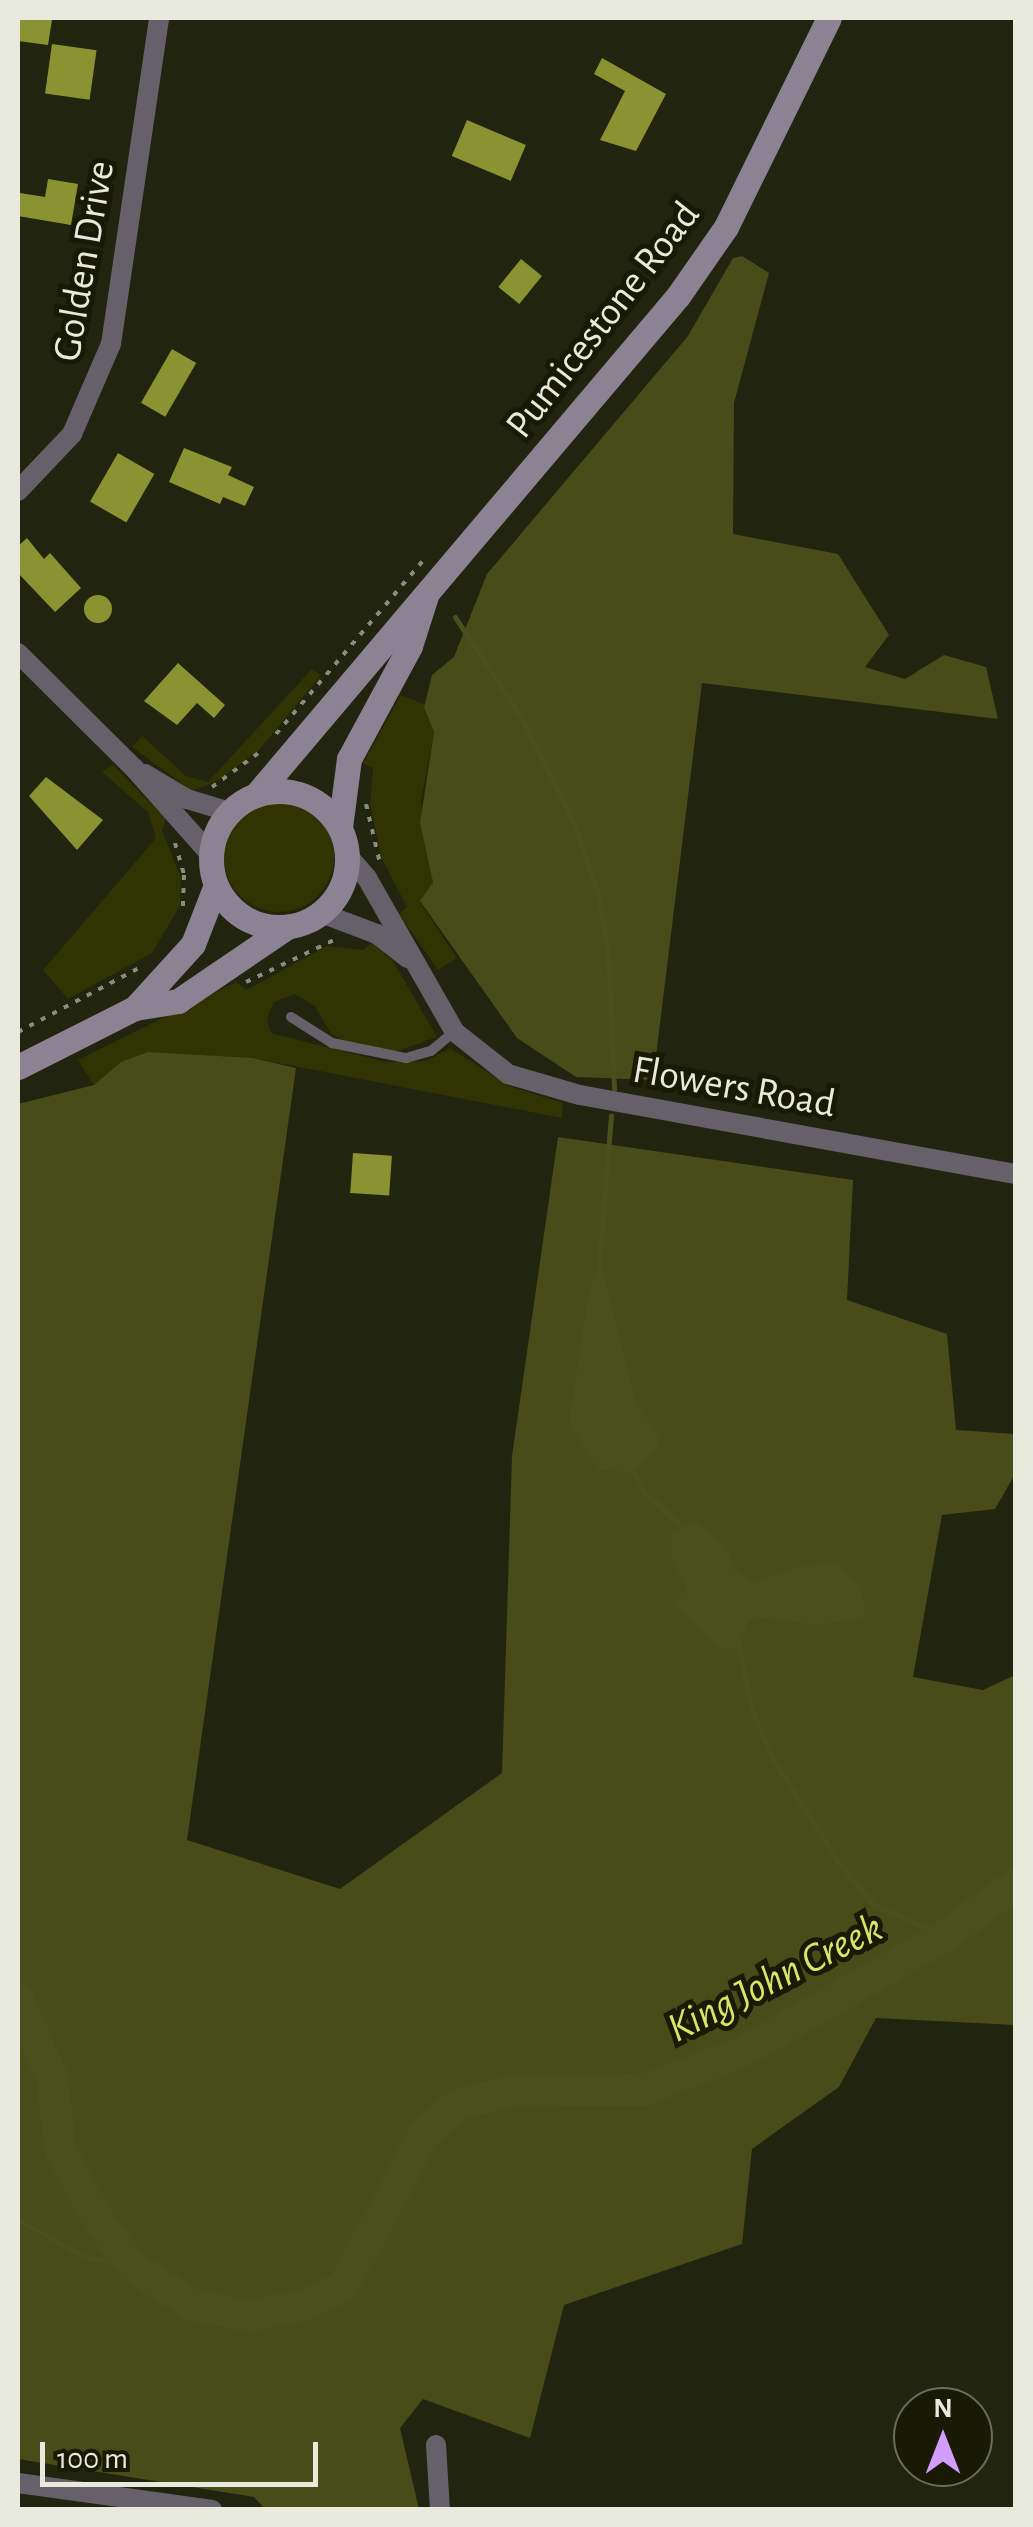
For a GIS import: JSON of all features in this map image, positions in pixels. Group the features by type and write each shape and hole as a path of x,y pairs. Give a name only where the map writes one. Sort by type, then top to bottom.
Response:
{"main road":[{"name":"Pumicestone Road","path":"256,794 287,738 428,591 678,296 726,227 828,18"},
{"name":"Pumicestone Road","path":"340,827 349,758 410,646 428,591"},
{"path":"18,1066 135,1008 178,1000 238,964 287,927 321,914 341,888 348,856 340,827 313,800 295,792 256,794 230,812 211,856 216,885 199,931 178,966 135,1008"},
{"path":"216,885 244,918 287,927"}],"street":[{"name":"Golden Drive","path":"18,491 72,434 111,344 159,18"},
{"path":"18,653 134,768 211,856"},
{"path":"134,768 190,800 230,812"},
{"name":"Flowers Road","path":"348,856 367,878 408,958 455,1032 486,1061 535,1085 1016,1174"},
{"name":"Flowers Road","path":"321,914 376,934 408,958"},
{"path":"436,2445 440,2510"},
{"path":"18,2483 212,2510"}],"lane":[{"path":"291,1016 332,1043 406,1058 431,1051 455,1032"}],"path":[{"path":"190,800 287,738 431,552"},
{"path":"367,787 384,876"},
{"path":"178,818 167,831 184,876 177,922 199,931"},
{"path":"238,964 248,984 312,948 342,940"},
{"path":"18,1032 146,963"}],"shaded area":[{"path":"742,256 769,273 734,403 733,534 838,554 889,635 865,667 905,679 944,655 986,667 998,719 702,683 653,1080 576,1077 517,1038 420,901 433,882 420,823 434,732 424,707 432,675 454,657 487,574 688,336 733,258"},
{"path":"312,669 321,675 259,750 217,781 192,791 132,747 142,736 186,776 208,782"},
{"path":"401,695 424,704 434,732 421,802 433,882 420,902 457,958 438,970 399,914 407,907 381,857 370,804 373,768 363,763"},
{"path":"113,765 166,819 162,830 181,878 180,906 152,953 68,999 43,970 156,838 148,812 102,772"},
{"path":"279,802 300,806 318,818 330,836 334,857 330,878 318,896 300,908 279,912 258,908 240,896 228,878 224,857 228,836 240,818 258,806"},
{"path":"372,943 393,961 437,1037 395,1052 346,1042 331,1034 315,1006 295,994 274,1002 267,1019 271,1033 386,1062 427,1061 450,1048 509,1086 563,1103 562,1118 253,1058 94,1085 78,1060 236,982 246,990 327,946 363,950"},
{"path":"148,1052 253,1058 296,1068 187,1840 340,1889 502,1773 512,1456 558,1137 853,1180 847,1300 947,1334 956,1430 1015,1434 1015,1474 995,1509 942,1515 913,1677 983,1690 1015,1675 1015,2025 876,2018 839,2087 752,2149 742,2244 564,2305 530,2438 423,2399 400,2428 419,2509 265,2509 254,2497 18,2459 18,1104 94,1085 121,1062"},
{"path":"597,1271 603,1271 634,1397 658,1437 658,1450 632,1472 599,1470 569,1424 588,1295"},
{"path":"696,1522 726,1545 734,1570 754,1583 802,1565 838,1564 861,1588 866,1618 816,1625 762,1618 749,1621 739,1647 720,1649 672,1603 687,1589 672,1560 671,1532"}],"building":[{"path":"18,18 52,20 48,45 18,41"},
{"path":"52,44 97,50 90,100 45,94"},
{"path":"602,58 666,94 636,151 600,140 625,91 594,74"},
{"path":"467,120 526,145 511,181 452,156"},
{"path":"48,179 78,184 71,225 18,216 20,193 45,197"},
{"path":"521,259 542,276 519,304 498,287"},
{"path":"172,349 196,363 165,417 141,403"},
{"path":"184,448 232,467 228,475 254,487 245,506 223,497 220,504 169,482"},
{"path":"118,453 154,474 126,522 90,501"},
{"path":"27,538 44,559 50,553 81,588 55,612 18,573 18,546"},
{"path":"98,595 108,599 112,609 108,619 98,623 88,619 84,609 88,599"},
{"path":"178,663 225,705 214,718 197,703 177,725 144,701"},
{"path":"46,777 103,820 77,850 29,796"},
{"path":"353,1153 392,1156 389,1196 350,1193"}],"waterway":[{"path":"455,617 522,719 574,823 598,894 608,950 614,1089"},
{"path":"598,1277 611,1116"},
{"path":"631,1469 643,1490 683,1528"},
{"path":"738,1644 752,1711 773,1759 838,1862 874,1905 945,1936"},
{"name":"King John Creek","path":"18,2000 52,2077 60,2148 100,2223 133,2267 193,2305 249,2316 304,2305 343,2287 425,2133 458,2104 513,2091 643,2090 740,2053 945,1936 1016,1884"},
{"path":"18,2220 86,2257 133,2267"}]}
